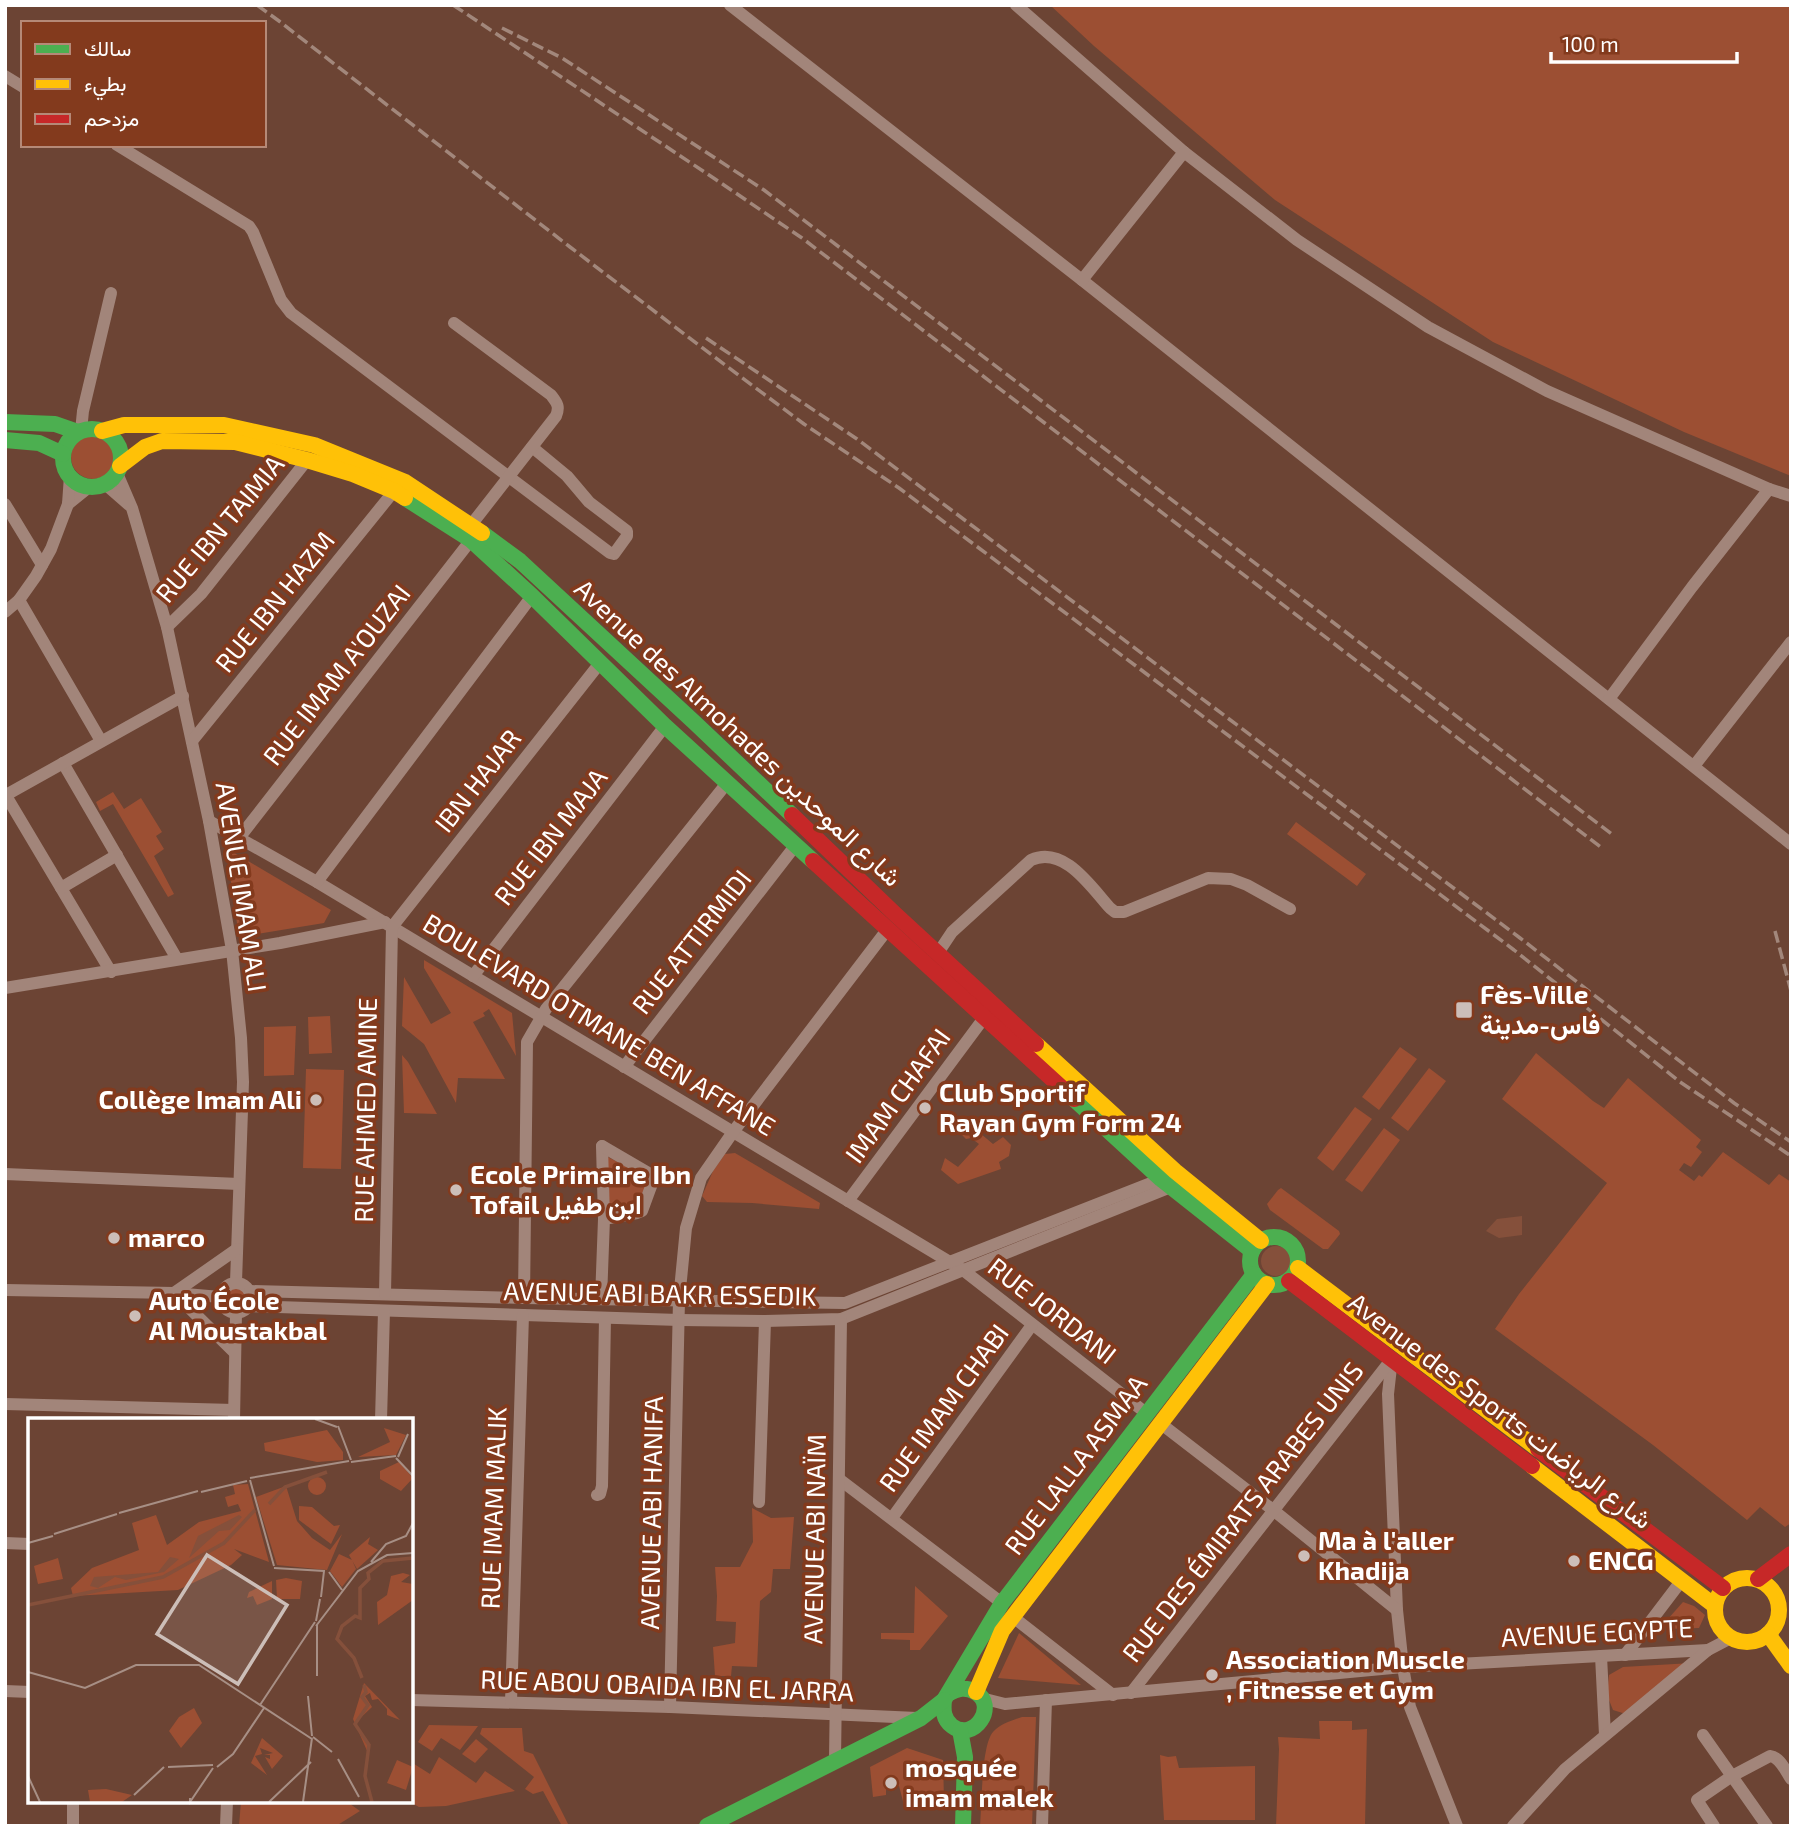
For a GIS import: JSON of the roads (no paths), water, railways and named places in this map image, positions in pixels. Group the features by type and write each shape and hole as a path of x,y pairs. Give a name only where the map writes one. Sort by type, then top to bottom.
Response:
{"street":[{"path":"730,5 1082,280 1791,844"},
{"path":"1016,5 1184,152 1297,240 1428,327 1547,391 1769,489 1791,496"},
{"path":"5,76 21,85"},
{"path":"120,147 249,226 281,300 291,313 614,554 627,536 626,531 589,502 566,476 531,447"},
{"path":"1082,280 1184,152"},
{"path":"88,431 83,411 111,293"},
{"name":"RUE IMAM A'OUZAI","path":"239,838 471,533 508,477 556,416 559,408 551,395 454,324"},
{"name":"Avenue des Almohades شارع الموحدين","path":"5,422 55,424 88,431 124,425 224,425 314,445 405,482 471,533 665,726 1166,1183 1257,1246"},
{"path":"68,504 108,477 121,457 116,441 88,431 71,438 63,454 70,477 82,485 108,477"},
{"path":"5,440 39,443 63,454"},
{"name":"Avenue des Almohades شارع الموحدين","path":"108,477 145,447 162,441 235,442 353,474 394,491 520,561 938,953 1257,1246"},
{"name":"RUE IBN TAIMIA","path":"167,627 201,594 307,460"},
{"path":"5,612 19,600 51,549 68,504 70,477"},
{"name":"AVENUE IMAM ALI","path":"108,477 132,508 167,627 209,821 232,950 243,1082 236,1282"},
{"path":"1609,699 1769,489"},
{"name":"RUE IBN HAZM","path":"192,741 394,491"},
{"path":"5,504 42,565"},
{"path":"317,881 532,596"},
{"path":"19,600 101,741"},
{"path":"1694,766 1791,642"},
{"name":"IBN HAJAR","path":"388,925 600,663"},
{"path":"111,972 6,794 183,696"},
{"name":"RUE IBN MAJA","path":"473,976 665,726"},
{"path":"63,762 177,959"},
{"path":"524,1298 527,1042 541,1017 727,783"},
{"name":"BOULEVARD OTMANE BEN AFFANE","path":"209,821 317,881 962,1270"},
{"name":"RUE ATTIRMIDI","path":"624,1067 795,846"},
{"path":"61,888 117,855"},
{"path":"938,953 952,932 1031,860 1039,857 1060,860 1072,867 1115,912 1124,912 1208,878 1231,879 1247,885 1290,909"},
{"path":"5,988 388,925"},
{"name":"RUE AHMED AMINE","path":"385,1294 388,925"},
{"path":"680,1300 686,1228 701,1178 887,930"},
{"name":"IMAM CHAFAI","path":"848,1201 984,1018"},
{"path":"601,1299 604,1219 602,1146 650,1174 653,1181 642,1211 604,1219"},
{"path":"5,1174 239,1184"},
{"name":"AVENUE ABI BAKR ESSEDIK","path":"250,1291 845,1303 1166,1183"},
{"name":"AVENUE ABI BAKR ESSEDIK","path":"249,1307 679,1320 841,1319 1166,1183"},
{"path":"1274,1237 1290,1242 1299,1258 1293,1275 1282,1284 1261,1279 1250,1263 1257,1246 1274,1237"},
{"path":"173,1293 237,1249"},
{"name":"RUE JORDANI","path":"962,1270 1146,1413"},
{"name":"Avenue des Sports شارع الرياضات","path":"1293,1275 1392,1358 1715,1606"},
{"name":"Avenue des Sports شارع الرياضات","path":"1293,1275 1723,1588"},
{"name":"RUE LALLA ASMAA","path":"946,1697 1002,1603 1146,1413 1261,1279"},
{"name":"RUE LALLA ASMAA","path":"979,1695 1002,1632 1160,1423 1261,1279"},
{"path":"236,1282 245,1285 251,1298 249,1307 236,1313 225,1308 220,1297 226,1286 236,1282"},
{"path":"5,1290 173,1293 220,1297"},
{"path":"173,1293 235,1353"},
{"name":"AVENUE ABI HANIFA","path":"670,1707 680,1300"},
{"path":"381,1418 384,1311"},
{"path":"5,1404 234,1415 236,1313"},
{"name":"RUE IMAM MALIK","path":"511,1702 523,1315"},
{"path":"601,1318 602,1486 600,1494 597,1495 593,1489 601,1318"},
{"name":"AVENUE ABI NAÏM","path":"835,1760 841,1319"},
{"path":"760,1502 765,1321"},
{"name":"RUE IMAM CHABI","path":"892,1518 1032,1325"},
{"path":"1392,1358 1388,1394 1397,1610 1404,1667 1410,1707 1457,1826"},
{"name":"RUE DES ÉMIRATS ARABES UNIS","path":"1131,1693 1392,1358"},
{"path":"1160,1423 1397,1610"},
{"path":"839,1479 1002,1603"},
{"path":"5,1543 28,1544"},
{"path":"1758,1579 1785,1602 1768,1634 1753,1642 1741,1642 1725,1634 1717,1623 1715,1606 1719,1595 1723,1588 1739,1579 1758,1579 1791,1554"},
{"path":"1625,1655 1682,1580"},
{"path":"1013,1617 1113,1695"},
{"path":"1768,1634 1791,1666"},
{"path":"1513,1826 1565,1769 1708,1650 1731,1638"},
{"name":"AVENUE EGYPTE","path":"967,1724 1005,1704 1404,1667 1708,1650"},
{"path":"1601,1656 1605,1735"},
{"path":"707,1826 921,1718 953,1691 965,1688 979,1695 985,1710 967,1724 921,1718"},
{"path":"5,1691 28,1692"},
{"name":"AVENUE EGYPTE","path":"979,1695 1005,1704"},
{"path":"946,1697 943,1713 967,1724"},
{"name":"RUE ABOU OBAIDA IBN EL JARRA","path":"413,1700 670,1707 921,1718"},
{"path":"1042,1826 1046,1700"},
{"path":"963,1826 967,1724"},
{"path":"1703,1735 1767,1826"},
{"path":"1714,1826 1698,1800 1732,1776 1773,1756 1791,1779"},
{"path":"73,1803 73,1826"},
{"path":"226,1826 227,1803"}],"railway":[{"path":"257,5 725,365 804,424 899,488 1514,950 1680,1082 1791,1156"},
{"path":"453,5 802,238 1602,848"},
{"path":"502,28 562,58 764,190 1613,835"},
{"path":"706,338 857,439 1520,938 1734,1103 1791,1142"},
{"path":"1775,931 1791,991"}],"place":[{"name":"Fès-Ville فاس-مدينة","path":"1464,1010"},
{"name":"Collège Imam Ali","path":"316,1100"},
{"name":"Club Sportif Rayan Gym Form 24","path":"925,1108"},
{"name":"Ecole Primaire Ibn Tofail ابن طفيل","path":"456,1190"},
{"name":"marco","path":"114,1238"},
{"name":"Auto École Al Moustakbal","path":"135,1316"},
{"name":"Ma à l'aller Khadija","path":"1304,1556"},
{"name":"ENCG","path":"1574,1561"},
{"name":"Association Muscle , Fitnesse et Gym","path":"1212,1675"},
{"name":"mosquée imam malek","path":"891,1783"}]}
